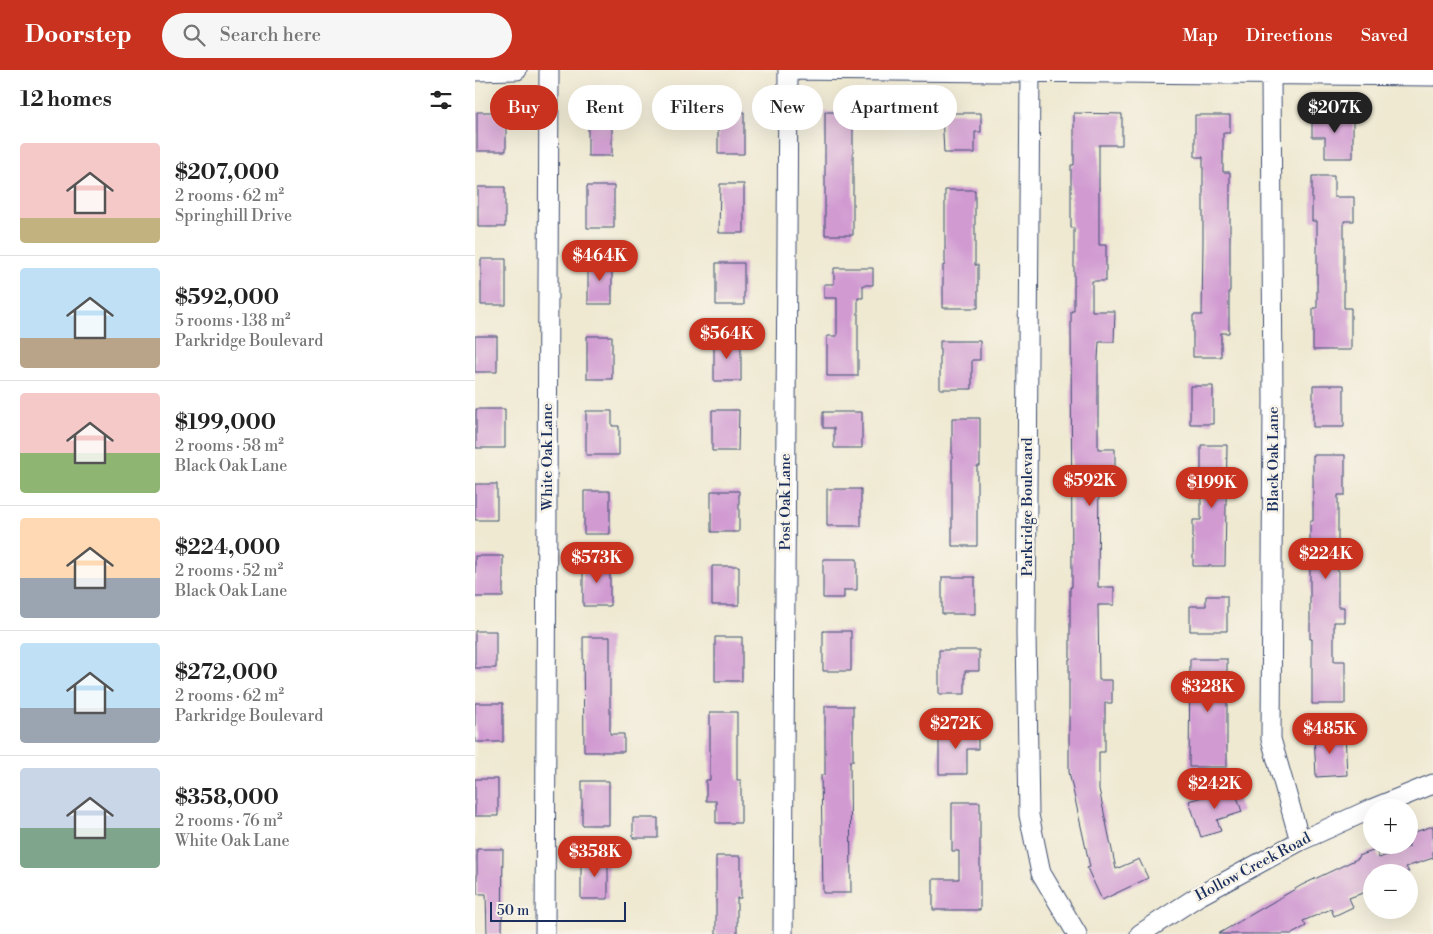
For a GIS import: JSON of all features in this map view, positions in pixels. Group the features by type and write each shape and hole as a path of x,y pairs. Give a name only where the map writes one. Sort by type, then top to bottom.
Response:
{"street":[{"path":"475,71 517,70"},
{"name":"White Oak Lane","path":"545,934 549,70"},
{"path":"788,70 1433,76"},
{"name":"Post Oak Lane","path":"783,934 788,70"},
{"name":"Parkridge Boulevard","path":"1030,71 1026,624 1029,815 1041,873 1077,934"},
{"name":"Black Oak Lane","path":"1271,73 1273,410 1271,739 1300,841"},
{"name":"Hollow Creek Road","path":"1396,799 1433,784"},
{"name":"Hollow Creek Road","path":"1140,934 1197,897 1300,841 1363,813"}],"building":[{"path":"477,112 490,112 490,130 506,130 506,151 477,151"},
{"path":"742,112 744,112 744,154 718,154 718,130 742,130"},
{"path":"825,112 833,112 833,130 853,130 853,235 825,235"},
{"path":"957,113 981,113 981,132 975,132 975,153 944,153 943,130 957,130"},
{"path":"1074,113 1122,114 1122,145 1099,145 1099,245 1106,245 1106,281 1092,281 1092,311 1115,311 1114,342 1099,342 1098,359 1098,449 1115,449 1115,472 1099,472 1098,587 1114,587 1114,605 1098,605 1099,680 1112,680 1112,703 1105,703 1105,752 1099,752 1099,789 1116,869 1139,859 1148,878 1102,900 1087,868 1090,867 1069,772 1070,587 1072,587 1071,311 1074,311 1074,228 1071,228 1071,165 1074,165"},
{"path":"1312,114 1353,114 1353,158 1325,158 1325,137 1312,137"},
{"path":"1195,115 1230,115 1230,133 1223,133 1223,172 1230,172 1229,333 1221,333 1221,357 1193,357 1193,315 1202,315 1203,243 1203,157 1195,157"},
{"path":"588,130 612,130 612,156 588,156"},
{"path":"1312,176 1334,176 1334,197 1354,197 1354,221 1344,221 1344,308 1351,308 1351,350 1313,350 1313,308 1317,308 1317,221 1312,221"},
{"path":"720,184 744,184 744,233 719,233"},
{"path":"587,186 614,186 614,228 587,228"},
{"path":"478,187 505,187 505,227 478,227"},
{"path":"945,190 975,190 975,265 978,265 978,308 943,308"},
{"path":"481,259 506,259 506,305 481,305"},
{"path":"588,261 612,261 612,304 588,304"},
{"path":"716,263 744,263 744,305 716,305"},
{"path":"834,268 873,268 873,285 863,285 863,298 858,298 858,376 827,376 827,336 837,336 837,298 824,298 824,284 834,284"},
{"path":"475,336 497,336 497,372 475,372"},
{"path":"587,336 612,336 612,379 587,379"},
{"path":"714,339 741,339 741,381 714,381"},
{"path":"940,341 980,341 980,360 972,360 972,389 940,389"},
{"path":"1313,385 1344,385 1344,427 1313,427"},
{"path":"1190,386 1213,386 1213,424 1190,424"},
{"path":"476,409 505,409 505,448 476,448"},
{"path":"712,410 739,410 738,451 712,451"},
{"path":"586,411 612,411 612,426 619,426 619,455 586,455"},
{"path":"823,412 862,412 862,448 834,448 834,428 823,428"},
{"path":"952,418 980,418 980,466 977,466 977,546 952,546"},
{"path":"1201,445 1227,445 1225,566 1193,566 1193,520 1201,520"},
{"path":"1313,455 1345,455 1345,495 1338,495 1338,607 1344,607 1344,622 1334,622 1334,661 1345,661 1345,704 1312,704 1310,521 1313,521"},
{"path":"475,484 497,484 497,520 475,520"},
{"path":"827,489 861,489 861,526 827,526"},
{"path":"584,491 610,491 610,534 584,534"},
{"path":"711,491 739,491 739,532 711,532"},
{"path":"475,556 503,556 503,597 475,597"},
{"path":"823,559 857,559 857,590 844,590 844,598 823,598"},
{"path":"583,563 610,563 610,606 583,606"},
{"path":"712,566 739,566 739,605 712,605"},
{"path":"942,577 975,577 975,614 942,614"},
{"path":"1206,596 1227,596 1227,631 1190,631 1190,606 1206,606"},
{"path":"475,631 496,631 496,668 475,668"},
{"path":"823,631 851,631 851,671 823,671"},
{"path":"583,637 610,637 610,734 624,734 624,752 584,752"},
{"path":"715,637 742,637 742,681 715,681"},
{"path":"939,650 979,650 979,671 965,671 965,694 939,694"},
{"path":"1190,659 1227,659 1227,767 1189,767"},
{"path":"475,703 503,703 503,742 475,742"},
{"path":"825,706 853,706 853,761 850,761 851,893 823,893 821,775 825,775"},
{"path":"710,712 737,712 737,780 741,780 741,823 716,823 716,801 706,801 706,780 710,780"},
{"path":"939,730 978,730 978,749 967,749 967,774 939,774"},
{"path":"1345,733 1347,775 1316,777 1314,734"},
{"path":"475,779 498,779 498,816 475,816"},
{"path":"582,781 609,781 609,825 582,825"},
{"path":"1234,787 1242,812 1217,820 1221,831 1201,837 1189,801"},
{"path":"952,802 980,802 980,910 933,910 933,879 959,879 959,851 952,851"},
{"path":"633,818 658,818 658,838 633,838"},
{"path":"1433,826 1433,858 1415,864 1363,864 1363,893 1349,898 1353,907 1334,916 1331,909 1303,921 1306,926 1292,934 1218,934 1302,885 1359,858 1358,856 1378,854 1379,858 1390,854 1418,854 1418,831"},
{"path":"477,849 503,849 502,934 487,934 486,894 477,894"},
{"path":"581,856 608,856 608,899 581,899"},
{"path":"716,856 741,856 741,898 737,898 737,934 716,934"}]}
